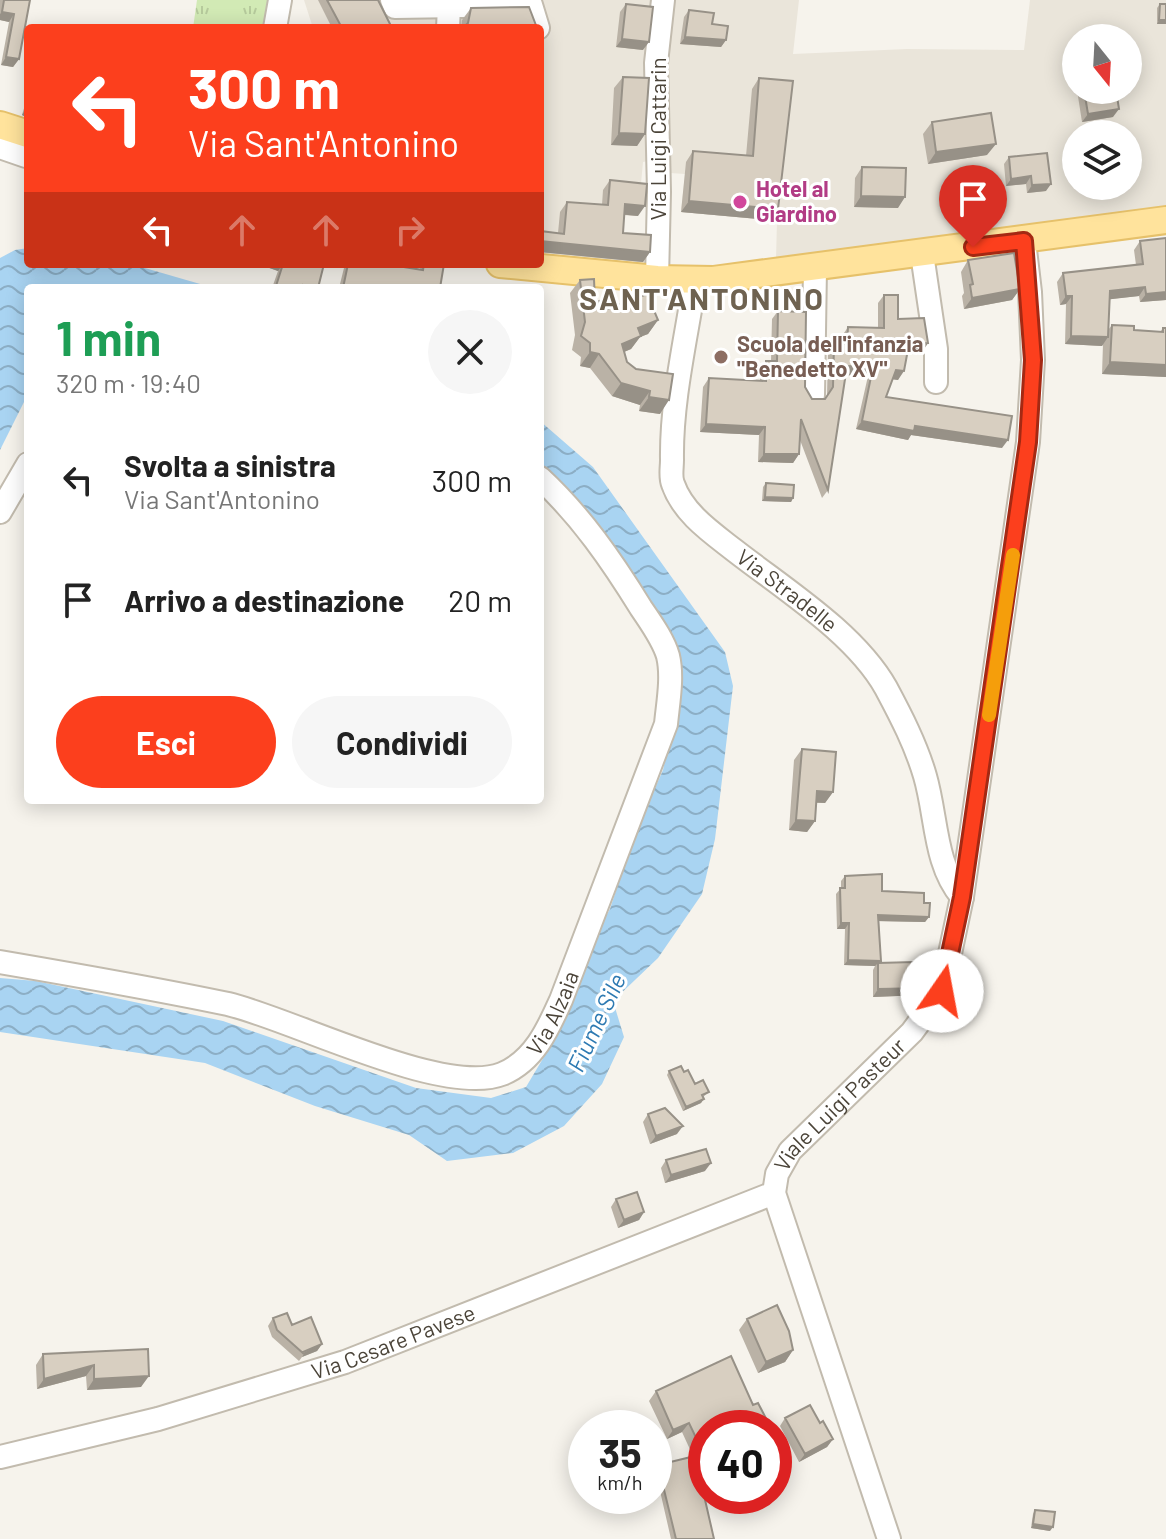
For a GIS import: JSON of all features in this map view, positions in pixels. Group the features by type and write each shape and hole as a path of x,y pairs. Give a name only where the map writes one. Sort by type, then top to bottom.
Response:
{"main road":[{"path":"0,125 24,143"},
{"path":"542,268 657,279 744,277 1166,220"}],"street":[{"path":"276,24 280,0"},
{"path":"392,0 395,7 449,17 531,5 537,24"},
{"name":"Via Luigi Cattarin","path":"657,279 659,192 656,63 663,0"},
{"path":"0,147 24,145"},
{"name":"Viale Luigi Pasteur","path":"889,1539 774,1193 777,1174 790,1151 912,1032 942,991 962,897 1028,442 1033,349 1024,241"},
{"path":"922,254 936,349 936,382"},
{"path":"813,395 815,268"},
{"name":"Via Stradelle","path":"695,280 671,436 672,482 686,508 712,533 846,639 875,671 918,756 929,792 943,862 962,897"},
{"path":"0,512 24,471"},
{"name":"Via Alzaia","path":"0,962 231,1005 398,1064 448,1074 477,1078 501,1074 523,1061 545,1036 561,1000 666,724 670,692 668,657 654,628 577,515 544,482"},
{"name":"Via Cesare Pavese","path":"0,1457 158,1419 345,1362 774,1193"}],"shaded area":[{"path":"304,0 657,0 649,161 643,162 638,216 618,214 616,242 649,245 647,268 544,256 544,24 312,24"},
{"path":"673,0 799,0 793,54 907,49 1024,50 1030,0 1166,0 1166,208 776,260 777,221 681,212 685,174 670,173 665,61"}],"green space":[{"path":"197,0 271,0 267,24 194,24"}],"water":[{"path":"24,249 24,268 145,268 200,284 24,284 24,402 0,450 0,258"},
{"name":"Fiume Sile","path":"544,424 593,467 725,652 733,686 715,839 702,894 658,958 613,1001 624,1037 602,1084 564,1126 513,1153 447,1161 409,1135 315,1106 205,1063 0,1032 0,978 36,981 223,1021 416,1088 491,1098 526,1087 557,1035 573,974 610,909 633,838 663,770 678,697 663,618 628,568 555,479 544,470"}],"building":[{"path":"4,0 30,0 19,59 6,57 14,14 2,12"},
{"path":"327,0 378,0 390,24 340,24"},
{"path":"626,4 653,7 649,42 622,39"},
{"path":"1160,4 1166,4 1166,20 1159,20"},
{"path":"529,7 535,24 467,24 471,8"},
{"path":"689,10 714,13 712,24 728,26 726,40 685,37"},
{"path":"623,77 649,78 645,134 619,133"},
{"path":"759,78 793,81 778,209 689,201 693,151 753,156"},
{"path":"1086,104 1118,104 1119,109 1088,114"},
{"path":"991,113 996,144 936,152 932,122"},
{"path":"1047,153 1051,184 1032,185 1031,176 1011,179 1009,157"},
{"path":"862,167 906,168 905,197 861,196"},
{"path":"610,180 647,184 645,206 625,204 623,233 651,235 650,252 544,241 544,232 564,234 567,202 608,205"},
{"path":"1166,238 1166,292 1146,294 1145,287 1110,291 1108,337 1071,336 1072,296 1066,296 1063,273 1143,264 1140,241"},
{"path":"1014,253 1020,289 972,298 970,285 973,284 968,260"},
{"path":"282,268 323,268 319,284 277,284"},
{"path":"347,268 443,268 441,284 344,284"},
{"path":"594,279 595,303 604,299 608,309 647,294 658,320 638,328 641,336 622,344 627,362 636,369 673,374 669,400 649,397 650,391 621,383 599,354 590,352 590,343 581,336 585,322 580,280"},
{"path":"884,295 898,295 898,319 924,318 928,343 909,344 904,371 896,370 886,397 1012,416 1008,440 915,426 914,431 862,421 873,367 847,366 828,490 801,419 799,454 764,454 765,427 706,424 709,378 766,381 766,361 777,361 778,311 806,312 805,387 812,399 825,399 833,387 834,344 847,344 848,327 884,328"},
{"path":"1112,325 1163,332 1166,328 1166,365 1110,362"},
{"path":"766,483 794,485 793,498 765,497"},
{"path":"802,749 836,752 833,792 817,791 815,821 796,820"},
{"path":"882,874 882,891 924,893 924,903 930,903 929,917 878,915 881,961 848,960 849,923 841,923 840,888 845,888 845,876"},
{"path":"914,962 914,967 928,967 927,988 878,989 878,963"},
{"path":"681,1066 684,1072 688,1070 695,1084 703,1080 709,1092 702,1095 704,1099 686,1107 669,1071"},
{"path":"665,1108 683,1126 656,1136 648,1114"},
{"path":"706,1149 711,1163 671,1175 666,1160"},
{"path":"637,1192 644,1212 624,1220 616,1199"},
{"path":"777,1305 789,1331 793,1350 766,1362 747,1319"},
{"path":"287,1313 292,1325 311,1317 322,1344 304,1354 277,1330 273,1318"},
{"path":"148,1349 149,1376 94,1379 94,1365 44,1379 43,1354"},
{"path":"731,1356 753,1405 758,1403 762,1410 688,1410 688,1423 673,1430 672,1410 664,1410 656,1391"},
{"path":"810,1405 833,1439 805,1454 792,1431 792,1414"},
{"path":"688,1458 688,1514 708,1514 714,1539 676,1539 670,1514 672,1462"},
{"path":"1035,1510 1055,1512 1053,1527 1033,1524"}],"slow traffic":[{"path":"989,715 1013,555"}],"place":[{"name":"Hotel al Giardino","path":"740,202"},
{"name":"Scuola dell'infanzia \"Benedetto XV\"","path":"721,357"}],"district":[{"name":"SANT'ANTONINO","path":"702,300"}],"route":[{"path":"942,991 962,897 1021,500 1032,396 1032,327 1024,241 973,247"}]}
